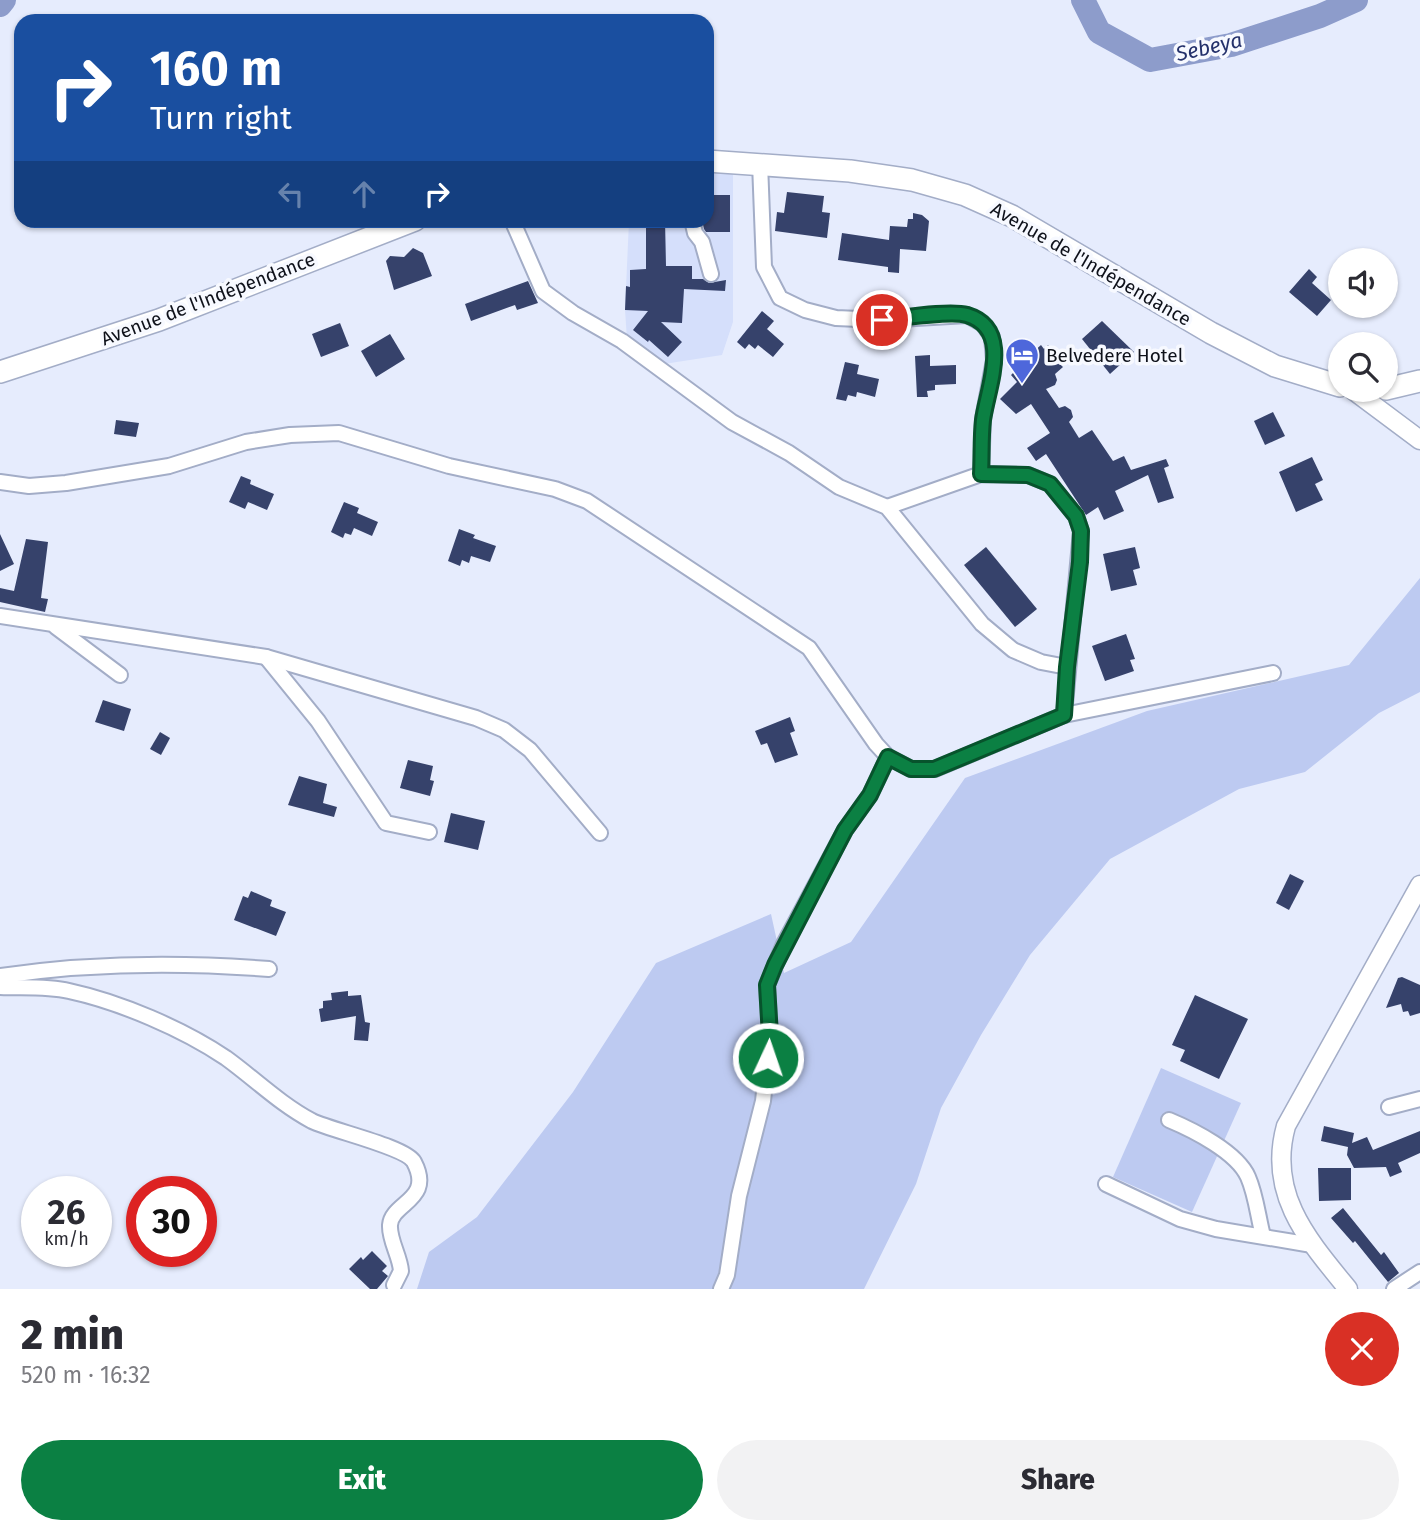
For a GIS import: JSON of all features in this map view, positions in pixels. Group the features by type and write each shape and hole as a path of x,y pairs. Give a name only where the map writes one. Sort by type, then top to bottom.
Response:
{"highway":[{"name":"Avenue de l'Indépendance","path":"714,161 850,171 912,180 965,195 1012,216 1211,333 1275,366 1328,382"},
{"name":"Avenue de l'Indépendance","path":"0,372 159,320 395,228"},
{"path":"1398,386 1420,381"}],"main road":[{"path":"1369,402 1420,440"},
{"path":"1348,1289 1312,1245 1291,1213 1280,1162 1281,1143 1286,1126 1420,885"}],"street":[{"path":"760,163 764,267 780,298 805,310 836,318 882,320 967,315 984,324 992,337 994,360 983,419 981,474"},
{"path":"515,228 543,291 573,313 622,341 732,422 789,453 839,486 887,507 982,624 1013,650 1041,662 1067,667"},
{"path":"694,228 702,242 711,274"},
{"path":"0,482 29,486 66,484 169,466 246,442 290,435 339,433 449,467 555,489 587,501 809,648 876,744 888,757 911,769 934,769 1064,715 1273,673"},
{"path":"887,507 946,489 981,474 1028,475 1050,484 1076,516 1081,531 1064,715"},
{"path":"0,615 55,626 220,648 266,657 475,718 504,730 530,750 600,833"},
{"path":"55,626 120,675"},
{"path":"266,657 318,721 386,823 429,832"},
{"path":"722,1289 727,1275 739,1196 763,1101 770,1036 767,985 783,944 845,830 870,795 888,757"},
{"path":"0,976 134,964 224,965 269,970"},
{"path":"0,987 67,990 159,1023 225,1058 276,1100 314,1122 366,1141 401,1150 414,1160 419,1175 419,1188 409,1202 393,1216 390,1226 401,1271 394,1285"},
{"path":"1389,1107 1420,1099"},
{"path":"1169,1121 1195,1130 1241,1165 1248,1178 1263,1236"},
{"path":"1106,1184 1180,1219 1216,1229 1312,1245"},
{"path":"1394,1289 1420,1272"}],"shaded area":[{"path":"714,170 733,171 733,322 722,355 664,364 627,339 625,310 629,228 714,228"},
{"path":"1420,578 1420,692 1379,713 1305,772 1239,789 1110,859 1030,955 981,1035 941,1108 916,1184 864,1289 417,1289 429,1252 477,1217 573,1092 656,963 771,914 784,973 851,942 965,778 1147,711 1349,665"},
{"path":"1161,1068 1241,1103 1192,1212 1113,1177"}],"building":[{"path":"787,192 824,196 822,212 830,213 827,238 775,231 777,212 784,213"},
{"path":"714,195 730,195 730,232 706,232 704,229 714,228"},
{"path":"913,213 922,215 929,221 926,251 900,249 899,273 888,272 888,267 838,260 842,233 889,240 890,226 907,227 908,219 913,219"},
{"path":"646,228 665,228 666,266 692,266 692,279 703,279 709,283 726,280 725,291 684,289 682,323 661,322 682,342 668,357 633,330 648,311 625,310 626,286 630,287 630,270 646,269"},
{"path":"413,248 423,253 432,276 394,290 386,261 390,256 404,257"},
{"path":"1309,269 1317,277 1312,283 1328,297 1328,303 1317,316 1289,292"},
{"path":"528,281 538,303 517,310 515,305 471,321 465,304"},
{"path":"762,311 774,321 767,329 784,344 773,357 758,345 755,349 749,344 745,349 737,342"},
{"path":"1102,321 1134,352 1110,374 1082,339"},
{"path":"340,323 349,346 321,357 312,334"},
{"path":"390,334 405,359 376,377 361,351"},
{"path":"1041,345 1044,349 1048,345 1064,360 1060,364 1063,367 1055,374 1055,385 1046,389 1059,408 1065,406 1071,410 1073,417 1069,422 1079,438 1092,430 1113,461 1124,456 1131,470 1166,459 1169,466 1164,468 1174,498 1158,503 1148,475 1115,491 1124,511 1104,520 1098,507 1086,515 1046,454 1036,461 1027,448 1050,433 1031,404 1016,414 1000,399 1017,382 1011,375 1023,363 1020,358 1023,353 1028,350 1033,352"},
{"path":"930,355 930,366 956,365 956,384 935,385 935,390 927,391 928,397 917,397 915,356"},
{"path":"845,362 859,365 857,374 879,379 875,397 857,392 856,397 848,395 846,401 836,399"},
{"path":"1273,412 1285,436 1265,445 1254,421"},
{"path":"116,420 139,423 136,437 114,434"},
{"path":"1312,457 1323,480 1315,484 1323,500 1296,512 1279,472"},
{"path":"241,476 251,480 250,484 274,494 267,510 248,502 245,509 229,502"},
{"path":"344,502 359,508 357,513 378,522 372,536 354,528 351,535 345,533 343,538 331,532"},
{"path":"459,529 475,535 473,538 496,546 490,562 471,556 469,563 462,560 460,566 448,561"},
{"path":"0,534 14,564 0,571"},
{"path":"26,539 48,542 41,598 48,599 45,612 0,602 0,588 14,591"},
{"path":"986,547 1037,609 1015,627 964,565"},
{"path":"1135,547 1140,568 1133,570 1137,585 1111,591 1103,554"},
{"path":"1126,634 1135,659 1130,660 1134,671 1105,681 1092,646"},
{"path":"103,700 131,709 124,731 95,722"},
{"path":"790,717 795,731 790,733 798,755 775,763 767,743 761,745 755,731"},
{"path":"160,732 170,738 161,755 150,749"},
{"path":"408,760 433,766 430,780 434,781 430,796 400,788"},
{"path":"299,776 327,784 323,803 337,807 334,817 288,805"},
{"path":"451,813 485,821 478,850 444,842"},
{"path":"1290,874 1304,881 1289,910 1276,903"},
{"path":"251,891 272,900 270,906 286,912 276,936 234,920 243,896 248,898"},
{"path":"1402,977 1420,985 1420,1013 1410,1016 1408,1011 1403,1012 1401,1004 1386,1008 1398,978"},
{"path":"348,991 348,996 361,995 365,1022 370,1023 368,1041 354,1040 356,1016 321,1022 319,1009 323,1008 323,1001 332,1000 331,993"},
{"path":"1195,995 1248,1019 1219,1079 1180,1061 1185,1050 1172,1045"},
{"path":"1324,1126 1354,1133 1352,1143 1367,1137 1373,1150 1420,1131 1420,1153 1398,1163 1402,1172 1390,1177 1386,1167 1354,1168 1347,1155 1348,1147 1321,1141"},
{"path":"1318,1168 1351,1168 1351,1200 1319,1201"},
{"path":"1343,1208 1381,1255 1384,1252 1399,1273 1388,1282 1355,1241 1353,1243 1331,1218"},
{"path":"372,1251 387,1266 382,1271 388,1276 377,1289 370,1289 349,1269"}],"waterway":[{"name":"Sebeya","path":"0,5 4,0"},
{"name":"Sebeya","path":"1083,0 1099,32 1150,60 1231,45 1320,16 1356,0"}],"place":[{"name":"Belvedere Hotel","path":"1022,385"}],"route":[{"path":"768,1058 770,1036 767,985 783,944 845,830 870,795 888,757 911,769 934,769 1064,715 1080,562 1081,531 1076,516 1050,484 1028,475 981,474 983,419 994,360 992,337 984,324 967,315 882,320"}]}
